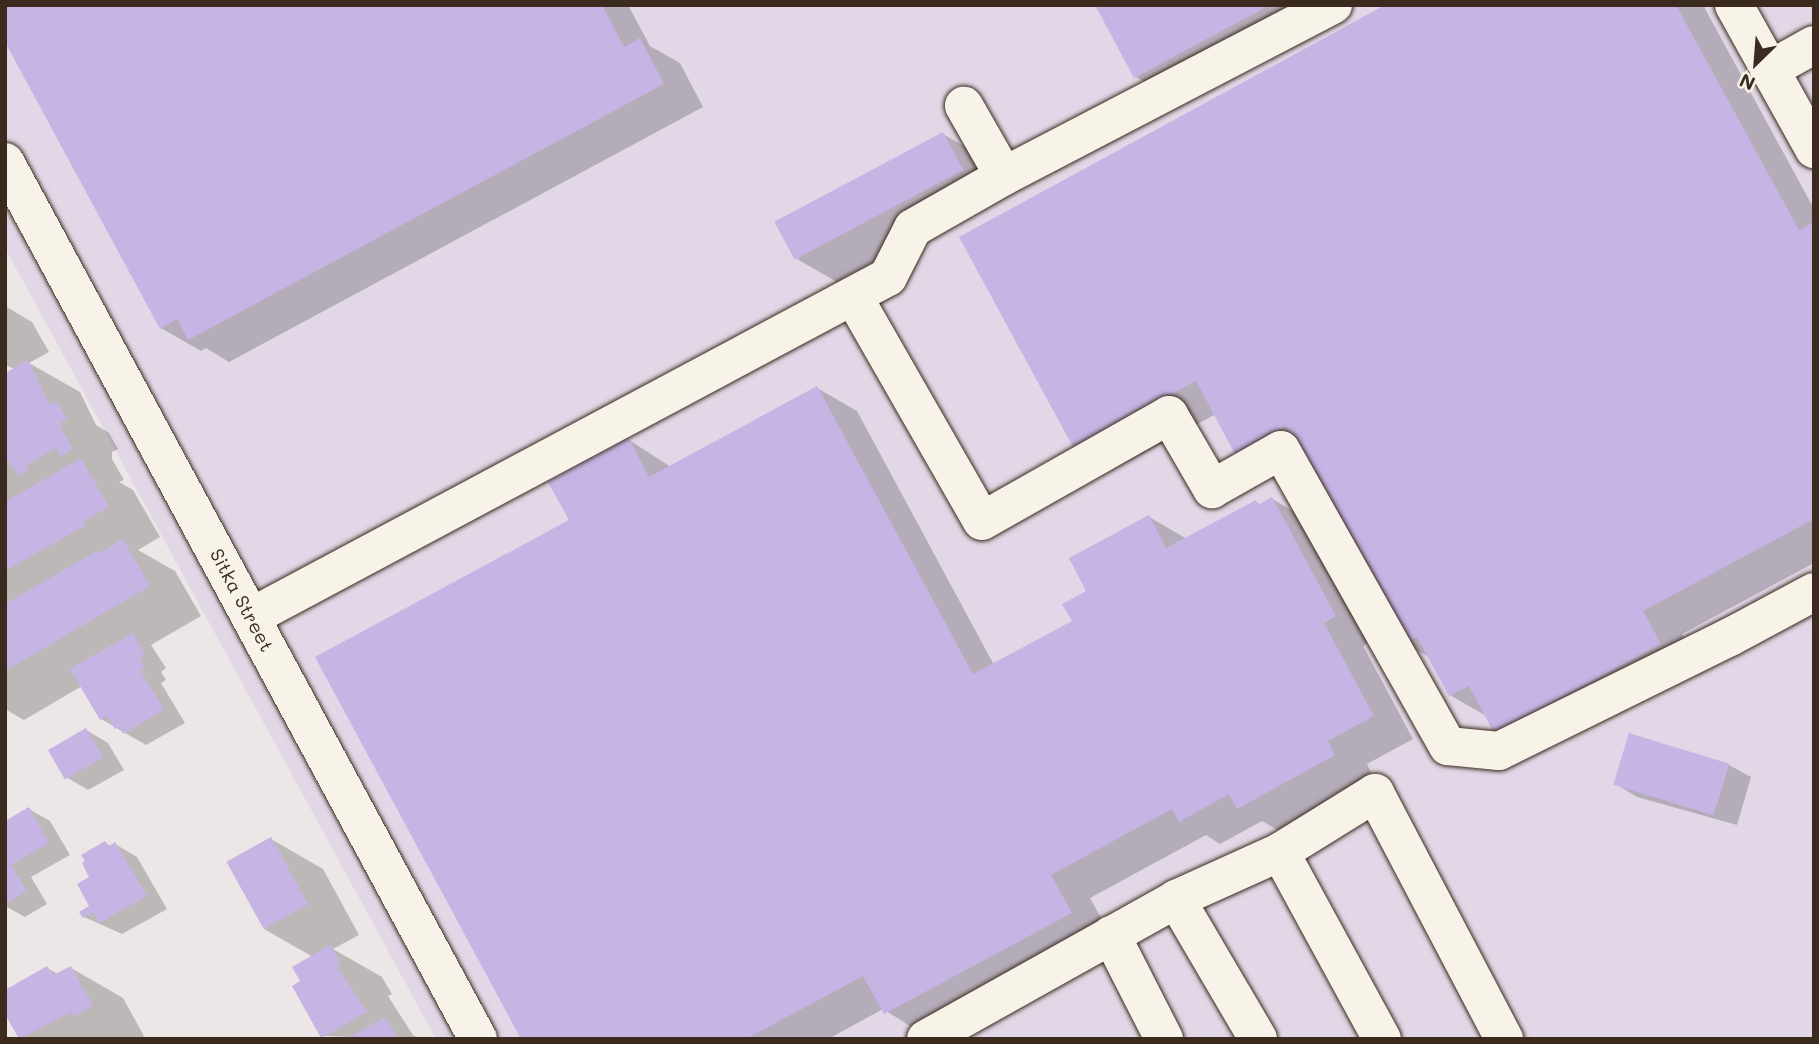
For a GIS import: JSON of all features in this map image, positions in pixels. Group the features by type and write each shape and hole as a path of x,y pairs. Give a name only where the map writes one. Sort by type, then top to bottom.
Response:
{"street":[{"path":"251,617 888,277 913,228 1004,176 1333,5"},
{"path":"1734,5 1813,145"},
{"path":"1769,69 1814,45"},
{"path":"964,106 1004,176"},
{"name":"Sitka Street","path":"5,162 478,1039"},
{"path":"853,296 982,521 1169,415 1212,489 1281,450 1448,746 1499,751 1730,637 1814,592"},
{"path":"926,1039 1176,899 1280,852 1375,793 1504,1039"},
{"path":"1280,852 1382,1039"},
{"path":"1176,899 1258,1039"},
{"path":"1111,936 1164,1039"}],"shaded area":[{"path":"5,5 1814,5 1814,1039 436,1039 5,248"}],"building":[{"path":"5,5 602,5 624,47 640,38 664,84 188,340 177,319 160,329 5,42"},
{"path":"1095,5 1270,5 1134,78"},
{"path":"1385,5 1676,5 1799,230 1814,222 1814,519 1643,611 1661,644 1494,733 1469,686 1449,696 1417,637 1403,645 1286,426 1235,454 1196,381 1073,447 959,237"},
{"path":"943,132 963,170 795,260 774,222"},
{"path":"28,360 50,405 57,401 67,419 61,422 61,428 73,449 61,457 56,448 26,465 29,469 18,476 9,461 5,463 5,373"},
{"path":"817,386 973,674 1072,621 1062,604 1086,591 1069,558 1149,515 1166,548 1256,500 1258,505 1272,497 1336,616 1324,623 1374,716 1328,741 1335,755 1237,809 1229,794 1179,822 1172,809 1051,875 1072,913 884,1014 863,976 746,1039 521,1039 315,657 569,520 548,482 629,438 649,477"},
{"path":"81,458 109,507 84,521 86,525 5,571 5,502"},
{"path":"123,539 150,586 5,671 5,604"},
{"path":"133,633 145,655 140,659 145,668 140,670 164,710 123,734 119,727 115,729 107,716 100,720 70,669"},
{"path":"86,728 103,757 65,779 48,750"},
{"path":"1629,733 1729,764 1714,815 1613,785"},
{"path":"29,807 49,843 11,865 27,891 5,904 5,821"},
{"path":"271,837 308,904 264,929 226,862"},
{"path":"105,841 109,846 115,842 147,896 99,923 93,912 83,918 79,912 89,906 77,884 89,877 81,855"},
{"path":"330,945 341,964 337,966 367,1012 321,1038 292,986 300,981 292,967"},
{"path":"47,966 53,975 71,966 93,1006 74,1017 72,1012 19,1039 5,1014 5,990"},
{"path":"385,1017 398,1039 346,1039"}]}
